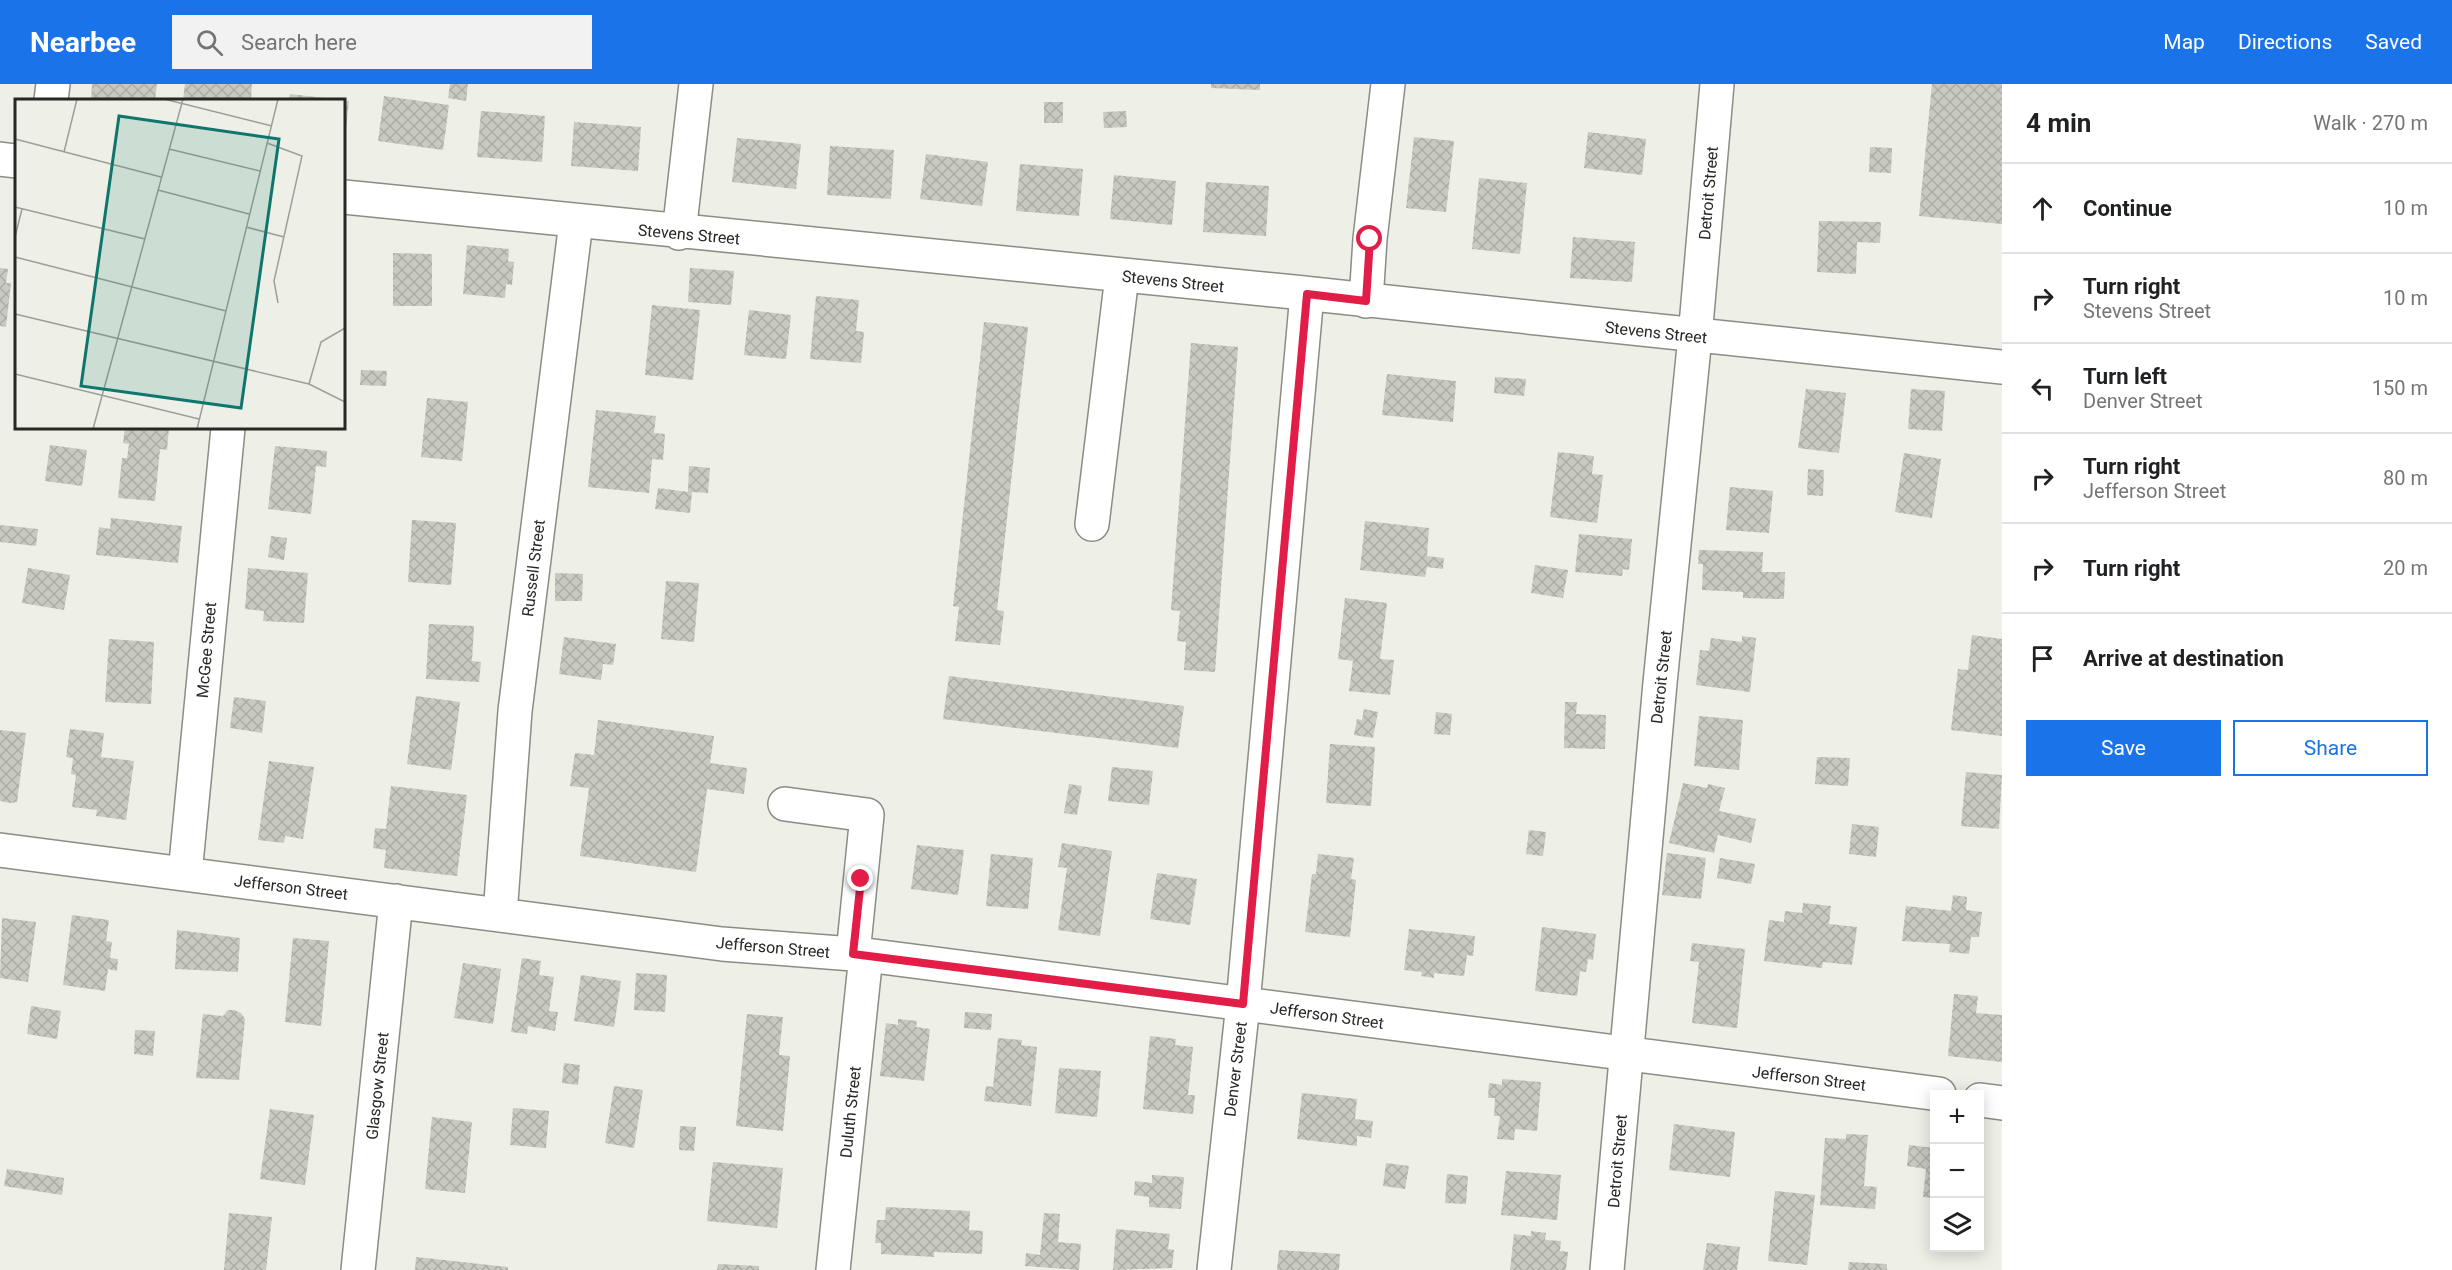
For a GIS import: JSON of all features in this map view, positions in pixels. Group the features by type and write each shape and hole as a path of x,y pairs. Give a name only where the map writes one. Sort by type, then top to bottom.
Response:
{"street":[{"path":"51,99 53,84"},
{"path":"680,233 696,84"},
{"path":"1366,301 1370,239 1388,84"},
{"name":"Detroit Street","path":"1607,1270 1717,84"},
{"path":"0,159 15,161"},
{"name":"Stevens Street","path":"345,197 2002,367"},
{"name":"Russell Street","path":"500,915 515,711 576,222"},
{"path":"1092,524 1122,276"},
{"name":"Denver Street","path":"1214,1270 1243,1004 1307,294"},
{"name":"McGee Street","path":"185,874 228,429"},
{"name":"Duluth Street","path":"785,804 867,814 860,954 833,1270"},
{"name":"Jefferson Street","path":"0,850 722,944 860,954 1930,1094"},
{"name":"Glasgow Street","path":"358,1270 396,901"},
{"path":"1984,1101 2002,1103"}],"building":[{"path":"92,84 157,84 155,99 91,99"},
{"path":"185,84 252,84 251,99 183,99"},
{"path":"450,84 468,84 466,101 448,98"},
{"path":"1211,84 1260,84 1260,90 1211,88"},
{"path":"1932,84 2002,84 2002,224 1919,216"},
{"path":"290,94 333,99 289,99"},
{"path":"384,96 449,105 443,150 378,141"},
{"path":"345,100 349,101 345,139"},
{"path":"1044,102 1063,102 1063,123 1044,123"},
{"path":"481,111 545,116 542,162 477,157"},
{"path":"1126,111 1127,127 1104,128 1103,112"},
{"path":"574,122 641,127 638,171 571,166"},
{"path":"1588,132 1646,139 1642,175 1584,168"},
{"path":"1414,137 1454,141 1446,212 1406,208"},
{"path":"737,138 801,144 796,189 732,182"},
{"path":"830,146 894,150 891,199 827,195"},
{"path":"1870,147 1892,148 1891,173 1869,172"},
{"path":"926,154 988,162 982,206 920,199"},
{"path":"1020,164 1083,169 1079,216 1016,211"},
{"path":"1114,175 1176,181 1172,225 1110,219"},
{"path":"1479,178 1527,183 1520,254 1472,249"},
{"path":"1206,182 1269,186 1266,236 1203,232"},
{"path":"1819,221 1881,222 1880,243 1857,242 1856,274 1817,272"},
{"path":"1573,237 1635,242 1632,282 1570,278"},
{"path":"467,245 509,249 508,261 514,262 512,285 506,284 505,298 463,294"},
{"path":"393,253 432,254 432,306 393,306"},
{"path":"0,268 8,269 6,283 11,283 6,327 0,326"},
{"path":"690,268 734,271 731,305 688,302"},
{"path":"816,296 859,300 856,331 864,332 861,363 810,359"},
{"path":"652,305 700,310 693,380 645,375"},
{"path":"749,310 791,315 786,359 744,355"},
{"path":"984,322 1028,327 997,610 1004,611 1000,645 955,641 959,607 953,606"},
{"path":"1191,343 1238,347 1215,672 1184,670 1186,642 1177,641 1180,611 1171,610"},
{"path":"361,370 387,371 386,386 360,385"},
{"path":"1387,374 1456,381 1453,422 1382,415"},
{"path":"1495,377 1526,379 1524,396 1494,393"},
{"path":"1806,389 1846,393 1839,453 1798,448"},
{"path":"1911,389 1945,391 1942,431 1908,429"},
{"path":"427,398 468,402 462,461 421,457"},
{"path":"596,410 656,416 654,433 665,434 663,460 652,459 649,493 588,487"},
{"path":"125,429 169,429 167,450 160,449 155,501 118,498 122,458 127,458 129,444 123,443"},
{"path":"50,445 87,450 82,486 45,481"},
{"path":"275,446 327,451 326,467 316,466 311,514 268,509"},
{"path":"1558,452 1594,456 1592,474 1603,475 1597,523 1550,517"},
{"path":"1904,453 1941,459 1932,518 1895,512"},
{"path":"689,466 710,468 708,493 692,492 690,513 655,509 658,488 688,492"},
{"path":"1808,469 1824,470 1823,496 1807,495"},
{"path":"1730,487 1773,491 1769,533 1726,530"},
{"path":"111,518 182,526 178,563 96,555 99,527 110,529"},
{"path":"412,520 456,523 451,585 408,582"},
{"path":"1365,521 1429,528 1427,556 1444,558 1443,569 1427,567 1425,577 1360,570"},
{"path":"0,525 38,529 36,546 0,542"},
{"path":"1579,534 1632,539 1629,570 1623,569 1622,576 1575,572"},
{"path":"271,536 287,538 284,560 268,557"},
{"path":"1699,550 1763,552 1762,572 1785,572 1784,599 1743,598 1743,592 1702,590 1703,564 1698,564"},
{"path":"1535,565 1568,570 1563,598 1531,593"},
{"path":"28,568 70,575 64,610 22,603"},
{"path":"248,568 308,573 304,623 263,621 264,611 245,609"},
{"path":"555,573 583,574 582,601 555,601"},
{"path":"666,581 699,583 694,642 661,639"},
{"path":"1345,598 1387,603 1380,659 1394,660 1390,695 1349,691 1353,661 1338,659"},
{"path":"429,624 474,626 472,661 481,662 479,682 426,679"},
{"path":"1972,635 2002,639 2002,736 1951,730 1958,669 1968,670"},
{"path":"1742,636 1756,638 1750,692 1696,685 1700,650 1709,651 1711,638 1742,642"},
{"path":"564,637 616,644 613,665 603,664 601,680 559,674"},
{"path":"109,639 154,642 151,704 105,702"},
{"path":"949,676 1184,706 1178,748 943,719"},
{"path":"416,696 460,702 451,770 407,764"},
{"path":"234,697 266,701 262,733 230,728"},
{"path":"1565,702 1577,702 1576,714 1606,715 1605,749 1564,748"},
{"path":"1364,709 1378,712 1373,738 1354,735 1357,719 1362,720"},
{"path":"1436,712 1452,714 1450,735 1434,734"},
{"path":"1699,716 1743,720 1739,770 1694,766"},
{"path":"598,720 714,736 710,763 747,768 744,794 707,789 696,872 580,856 589,788 570,786 575,753 594,755"},
{"path":"70,729 104,733 101,757 134,761 126,820 96,816 97,810 72,807 76,775 71,774 73,758 66,757"},
{"path":"0,730 26,733 17,802 0,801"},
{"path":"1330,744 1375,747 1371,806 1326,803"},
{"path":"1817,757 1850,758 1848,786 1815,784"},
{"path":"269,761 314,767 303,839 285,836 284,843 258,840"},
{"path":"1112,767 1153,771 1149,805 1108,801"},
{"path":"1966,772 2002,775 1999,829 1961,826"},
{"path":"1683,783 1707,788 1708,784 1725,788 1719,811 1756,819 1751,843 1718,835 1714,853 1669,843"},
{"path":"1069,784 1082,786 1077,815 1064,813"},
{"path":"391,786 467,795 457,876 384,868 386,850 373,848 375,828 386,829"},
{"path":"1852,824 1879,827 1876,857 1849,854"},
{"path":"1529,830 1546,832 1543,856 1526,854"},
{"path":"1062,843 1112,851 1100,936 1058,930 1067,868 1058,867"},
{"path":"917,845 964,850 958,895 911,889"},
{"path":"1667,853 1706,858 1701,899 1662,895"},
{"path":"991,854 1033,858 1028,909 986,906"},
{"path":"1318,854 1354,858 1351,879 1356,880 1350,937 1305,932 1312,874 1316,874"},
{"path":"1720,858 1755,864 1751,884 1717,878"},
{"path":"1157,873 1197,879 1190,925 1150,919"},
{"path":"1953,895 1967,897 1966,910 1982,912 1979,937 1971,937 1969,954 1949,952 1950,944 1902,941 1906,906 1951,911"},
{"path":"1803,903 1831,906 1829,924 1857,927 1852,965 1823,962 1822,968 1764,961 1769,920 1784,922 1785,911 1802,913"},
{"path":"72,915 109,920 106,941 112,942 110,958 118,959 117,971 108,969 105,991 63,985"},
{"path":"2,918 36,922 28,982 0,978"},
{"path":"1542,927 1596,934 1593,960 1588,959 1586,972 1580,971 1577,996 1535,991"},
{"path":"1409,929 1475,936 1473,956 1467,955 1464,976 1434,973 1434,978 1421,976 1422,972 1404,970"},
{"path":"177,930 240,938 238,972 175,969"},
{"path":"293,938 329,941 321,1026 285,1022"},
{"path":"1692,943 1745,949 1737,1028 1692,1023 1699,962 1690,961"},
{"path":"522,958 541,961 539,975 554,977 549,1011 558,1012 555,1031 528,1026 527,1034 511,1032"},
{"path":"463,963 501,969 493,1024 454,1018"},
{"path":"636,973 667,975 665,1012 634,1010"},
{"path":"581,975 621,981 614,1027 574,1021"},
{"path":"1954,994 1978,996 1976,1013 2002,1015 2002,1062 1948,1056"},
{"path":"31,1006 61,1011 57,1039 27,1034"},
{"path":"228,1010 241,1013 245,1019 239,1080 196,1078 203,1014 223,1016"},
{"path":"965,1012 992,1014 991,1030 964,1028"},
{"path":"747,1014 783,1017 779,1055 790,1056 783,1131 736,1126"},
{"path":"898,1019 917,1021 916,1027 930,1029 924,1081 880,1076 886,1023 898,1025"},
{"path":"135,1030 155,1031 153,1056 134,1054"},
{"path":"1150,1036 1176,1039 1175,1045 1193,1047 1188,1095 1195,1095 1193,1114 1143,1109"},
{"path":"998,1038 1022,1040 1021,1045 1037,1047 1031,1106 984,1101 986,1086 993,1087"},
{"path":"564,1063 580,1065 578,1085 562,1083"},
{"path":"1059,1068 1101,1071 1097,1117 1055,1113"},
{"path":"1502,1079 1541,1082 1537,1131 1515,1129 1514,1140 1497,1139 1500,1116 1494,1116 1495,1098 1488,1098 1489,1083 1502,1085"},
{"path":"614,1086 643,1090 634,1148 605,1143"},
{"path":"1302,1093 1357,1099 1355,1119 1373,1121 1371,1138 1357,1136 1357,1146 1297,1139"},
{"path":"513,1108 549,1111 546,1148 510,1145"},
{"path":"270,1109 314,1115 305,1185 260,1179"},
{"path":"432,1117 472,1122 465,1193 425,1189"},
{"path":"1674,1124 1735,1132 1730,1177 1669,1170"},
{"path":"680,1126 696,1127 694,1151 679,1150"},
{"path":"1846,1134 1868,1135 1864,1186 1877,1187 1875,1209 1820,1205 1825,1138 1846,1139"},
{"path":"1909,1145 1930,1148 1930,1198 1923,1197 1926,1169 1907,1166"},
{"path":"713,1162 783,1168 777,1228 707,1221"},
{"path":"1386,1163 1409,1166 1405,1189 1383,1186"},
{"path":"7,1169 64,1178 62,1195 4,1186"},
{"path":"1506,1171 1561,1175 1557,1220 1501,1215"},
{"path":"1447,1174 1468,1176 1466,1204 1445,1203"},
{"path":"1152,1175 1184,1177 1181,1209 1149,1207 1149,1197 1134,1195 1135,1181 1152,1183"},
{"path":"1775,1191 1815,1195 1807,1265 1768,1261"},
{"path":"886,1207 970,1211 969,1230 983,1231 982,1254 934,1252 934,1257 881,1254 881,1243 875,1243 877,1220 885,1220"},
{"path":"229,1213 272,1217 266,1270 224,1270"},
{"path":"1044,1213 1060,1214 1058,1242 1081,1244 1079,1270 1025,1266 1026,1253 1040,1255"},
{"path":"1116,1229 1170,1234 1168,1249 1174,1250 1172,1268 1113,1270"},
{"path":"1531,1231 1546,1233 1545,1240 1561,1241 1560,1251 1568,1252 1566,1270 1510,1270 1514,1234 1531,1236"},
{"path":"1707,1243 1740,1247 1737,1270 1703,1270"},
{"path":"1279,1250 1340,1254 1339,1270 1277,1270"},
{"path":"416,1257 508,1267 508,1270 415,1270"},
{"path":"1849,1262 1887,1264 1887,1270 1848,1270"},
{"path":"718,1264 759,1266 759,1270 717,1270"}],"route":[{"path":"861,879 853,954 1243,1004 1307,294 1366,301 1370,239"}]}
